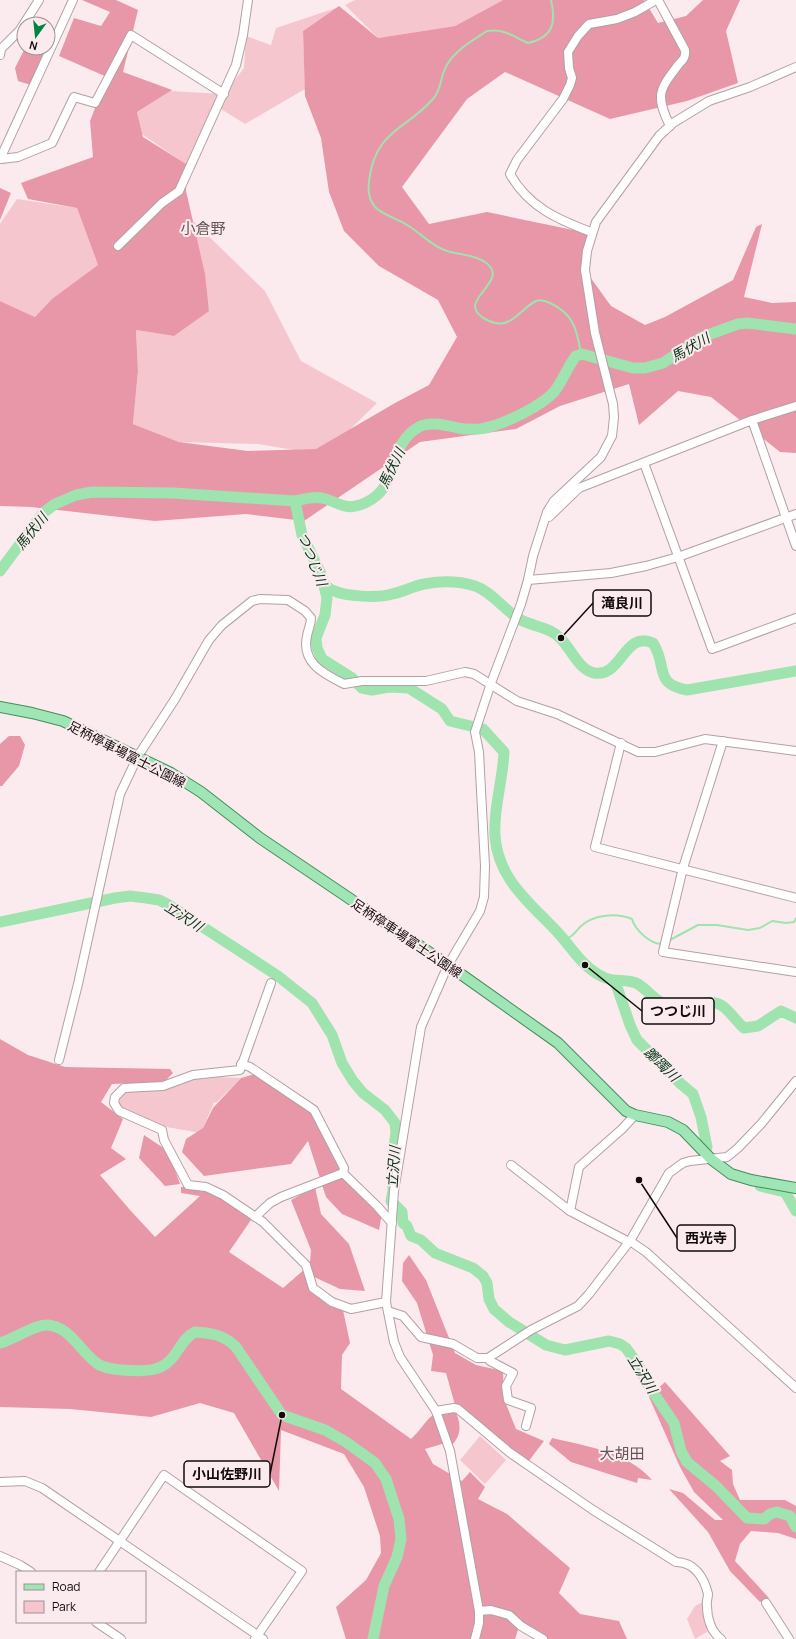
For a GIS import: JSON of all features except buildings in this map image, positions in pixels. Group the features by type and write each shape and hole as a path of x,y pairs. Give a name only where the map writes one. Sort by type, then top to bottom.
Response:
{"main road":[{"name":"足柄停車場富士公園線","path":"0,707 32,712 63,721 171,773 201,792 260,838 448,965 558,1043 623,1107 635,1115 668,1122 683,1130 711,1159 731,1174 796,1188"}],"street":[{"path":"0,55 2,49 20,30 38,0"},
{"path":"1,159 73,0"},
{"path":"118,246 162,203 179,191 236,65 243,35 248,0"},
{"path":"591,232 555,218 528,198 516,185 510,174 517,160 563,99 572,78 569,68 568,52 578,36 589,24 617,19 635,12 657,0 685,50 683,59 661,92 662,109 670,126"},
{"path":"1,159 18,157 52,143 74,97 95,103 131,35 224,94"},
{"path":"475,1639 479,1623 479,1611 450,1451 436,1411 400,1357 390,1327 386,1302 394,1191 421,1027 448,965 480,911 485,890 485,866 478,752 475,732 491,683 521,604 528,580 532,556 547,512 554,501 601,457 612,436 614,417 605,369 595,333 585,270 591,232 596,222 618,190 670,126 709,101 750,87 796,67"},
{"path":"544,522 561,503 580,488 752,420 796,406"},
{"path":"752,420 796,546"},
{"path":"644,463 712,649 796,618"},
{"path":"528,580 610,573 678,557 796,514"},
{"path":"58,1060 78,984 120,794 138,756 175,699 209,640 222,626 252,601 260,599 288,600 305,610 311,618 306,645 308,656 318,670 344,684 362,681 426,681 465,672 474,674 491,683 517,700 557,714 638,752 655,752 705,739 796,751"},
{"path":"724,741 683,868 663,952 796,972"},
{"path":"621,743 595,847 683,868 796,898"},
{"path":"271,983 240,1070 193,1075 163,1086 124,1088 115,1097 114,1103 119,1111 162,1130 164,1140 188,1184 206,1187 223,1195 263,1222 306,1265 313,1288 332,1302 351,1309 386,1302"},
{"path":"241,1064 250,1067 314,1110 344,1168 343,1173"},
{"path":"388,1311 403,1316 421,1337 453,1344 477,1358 488,1358 531,1330 578,1306 590,1294 630,1241 669,1173 683,1163 727,1157 738,1148 796,1081"},
{"path":"570,1211 579,1167 622,1129 635,1115"},
{"path":"511,1165 570,1211 630,1241 659,1262 796,1388"},
{"path":"343,1173 392,1223"},
{"path":"255,1217 270,1203 281,1197 343,1173"},
{"path":"488,1358 490,1361 513,1373 506,1386 508,1400 531,1408 526,1426"},
{"path":"436,1411 454,1408 458,1409 509,1452 593,1510 676,1562 691,1564 703,1577 708,1595 706,1605 709,1622 721,1639"},
{"path":"0,1482 12,1480 33,1484 119,1541 259,1638 302,1571 164,1475 119,1541 100,1571"},
{"path":"0,1556 29,1571"},
{"path":"766,1603 789,1639"},
{"path":"479,1611 491,1610 509,1615 521,1626 543,1639"},
{"path":"97,1623 121,1639"}],"green space":[{"path":"355,0 503,0 455,26 378,38 345,5"},
{"path":"336,8 303,31 305,89 245,124 221,109 194,170 142,134 137,112 170,91 224,94 244,68 246,36 271,45 276,28"},
{"path":"17,199 77,208 98,265 35,317 0,301 0,224"},
{"path":"193,221 265,291 301,361 377,403 324,455 258,444 179,442 133,424 138,371 136,330 174,336 209,310"},
{"path":"198,1076 241,1078 216,1103 214,1102 201,1133 161,1126 116,1107 118,1092"},
{"path":"480,1436 506,1460 485,1484 460,1460"},
{"path":"705,1601 712,1629 695,1639 687,1619 695,1606"}],"shaded area":[{"path":"82,0 116,0 138,10 123,72 172,90 137,112 143,137 186,164 186,191 205,274 209,311 174,336 136,330 138,371 133,424 179,442 248,451 316,449 429,385 457,337 438,300 379,266 344,231 329,192 321,138 305,96 303,31 339,6 378,38 455,26 503,0 644,0 658,23 686,16 703,0 740,0 726,31 738,83 687,101 610,119 505,72 467,99 402,187 429,224 487,212 573,230 589,228 585,270 611,306 645,325 665,317 733,280 756,227 762,224 744,297 772,303 796,302 796,453 780,452 711,397 678,391 639,425 629,384 560,406 516,429 420,442 304,521 246,514 155,521 31,507 0,506 0,301 35,317 52,299 98,265 77,208 28,199 21,183 93,157 90,121 107,77 59,56 74,18 101,26 110,12"},
{"path":"21,56 45,56 34,86 18,81 15,68"},
{"path":"0,188 11,193 0,220"},
{"path":"9,736 20,736 25,745 19,766 2,786 0,786 0,744"},
{"path":"0,1039 28,1055 65,1067 170,1069 173,1073 164,1082 112,1084 101,1102 123,1119 111,1148 126,1159 100,1175 155,1237 200,1196 181,1193 181,1187 201,1187 253,1217 229,1252 283,1288 306,1268 309,1274 311,1250 291,1200 315,1187 321,1214 349,1244 365,1291 340,1289 310,1275 316,1290 343,1310 350,1343 342,1355 341,1389 411,1439 432,1415 454,1408 460,1426 458,1435 453,1444 442,1444 425,1449 433,1464 462,1481 470,1472 485,1487 478,1499 507,1514 570,1568 559,1593 580,1614 619,1621 627,1639 547,1639 519,1627 515,1639 346,1639 336,1607 366,1580 381,1553 380,1536 364,1487 344,1454 281,1430 279,1491 234,1413 200,1403 151,1417 70,1409 0,1407"},
{"path":"262,1072 309,1107 343,1174 382,1213 379,1230 342,1214 326,1197 308,1141 291,1164 204,1176 182,1152 186,1139 203,1128 213,1108 241,1078"},
{"path":"144,1135 168,1151 180,1184 165,1186 139,1158"},
{"path":"409,1255 426,1280 455,1353 476,1365 503,1371 504,1399 516,1429 544,1441 528,1462 455,1405 446,1373 431,1371 433,1355 417,1303 402,1281 403,1263"},
{"path":"665,1382 730,1456 720,1461 732,1470 733,1484 740,1500 785,1500 796,1506 796,1539 778,1533 751,1531 740,1544 735,1561 769,1598 760,1602 730,1571 708,1532 669,1489 683,1493 715,1520 723,1520 694,1492 680,1467 649,1397"},
{"path":"552,1438 592,1447 619,1457 642,1470 652,1480 638,1478 637,1483 571,1462 549,1444"}],"waterway":[{"path":"551,0 553,8 553,22 548,33 543,37 528,43 504,32 493,30 487,31 469,43 452,58 447,64 436,96 423,109 393,132 378,151 372,164 369,191 373,204 382,212 407,225 441,249 476,257 485,262 492,269 492,277 489,284 478,299 475,306 477,313 487,320 495,323 508,322 536,301 542,300 558,307 569,318 576,330 581,354"},
{"name":"馬伏川","path":"0,571 43,513 55,504 76,495 92,492 173,493 295,501 318,497 342,505 352,507 358,506 377,496 384,487 401,444 408,435 419,427 435,424 464,429 480,429 511,419 548,398 554,392 576,356 582,354 633,368 645,368 663,363 702,337 738,324 747,323 796,329"},
{"name":"つつじ川","path":"295,501 302,535 321,574 327,598 325,615 316,638 317,648 322,659 352,678 362,688 372,690 389,687 409,688 442,709 450,721 483,729 504,752 495,815 495,836 498,852 503,866 518,891 585,964 590,969 607,979 630,981 638,984 661,1003 670,1007 684,1008 712,1002 718,1004 728,1010 744,1028 758,1026 781,1011 796,1018"},
{"path":"323,583 331,589 345,594 371,596 392,594 420,585 436,582 456,582 469,584 481,589 493,597 509,612 521,620 557,635 565,643 580,664 584,668 594,673 603,673 611,669 629,648 635,643 643,641 653,643 660,659 665,679 676,687 687,690 796,671"},
{"name":"立沢川","path":"0,922 115,898 130,896 159,900 278,976 312,1003 332,1035 342,1063 353,1081 363,1093 385,1110 395,1123 396,1133 392,1159 393,1191 391,1201 402,1212 403,1223 407,1226 411,1236 421,1240 435,1253 473,1268 483,1276 487,1283 489,1299 494,1309 509,1322 546,1345 565,1350 609,1341 620,1344 626,1348 639,1366 646,1382 674,1423 681,1451 687,1462 716,1486 747,1518 764,1519 770,1514 777,1512 790,1516 796,1527"},
{"path":"564,939 571,936 581,926 592,919 613,915 632,919 636,928 644,936 658,944 663,944"},
{"path":"668,941 698,925 717,925 748,930 760,928 772,921 786,923 794,922 796,918"},
{"name":"躑躅川","path":"615,981 630,1025 637,1040 693,1094 701,1117 707,1147"},
{"name":"躑躅川","path":"760,1186 785,1192 796,1211"},
{"path":"0,1343 31,1329 48,1325 63,1330 98,1364 109,1368 134,1371 150,1370 163,1366 169,1362 185,1340 195,1332 217,1335 231,1343 236,1347 282,1415 325,1430 346,1442 375,1463 386,1479 399,1519 401,1539 397,1557 384,1586 373,1639"}],"place":[{"name":"滝良川","path":"561,638"},
{"name":"つつじ川","path":"585,965"},
{"name":"西光寺","path":"639,1180"},
{"name":"小山佐野川","path":"282,1415"}],"district":[{"name":"小倉野","path":"203,228"},
{"name":"大胡田","path":"622,1453"}]}
